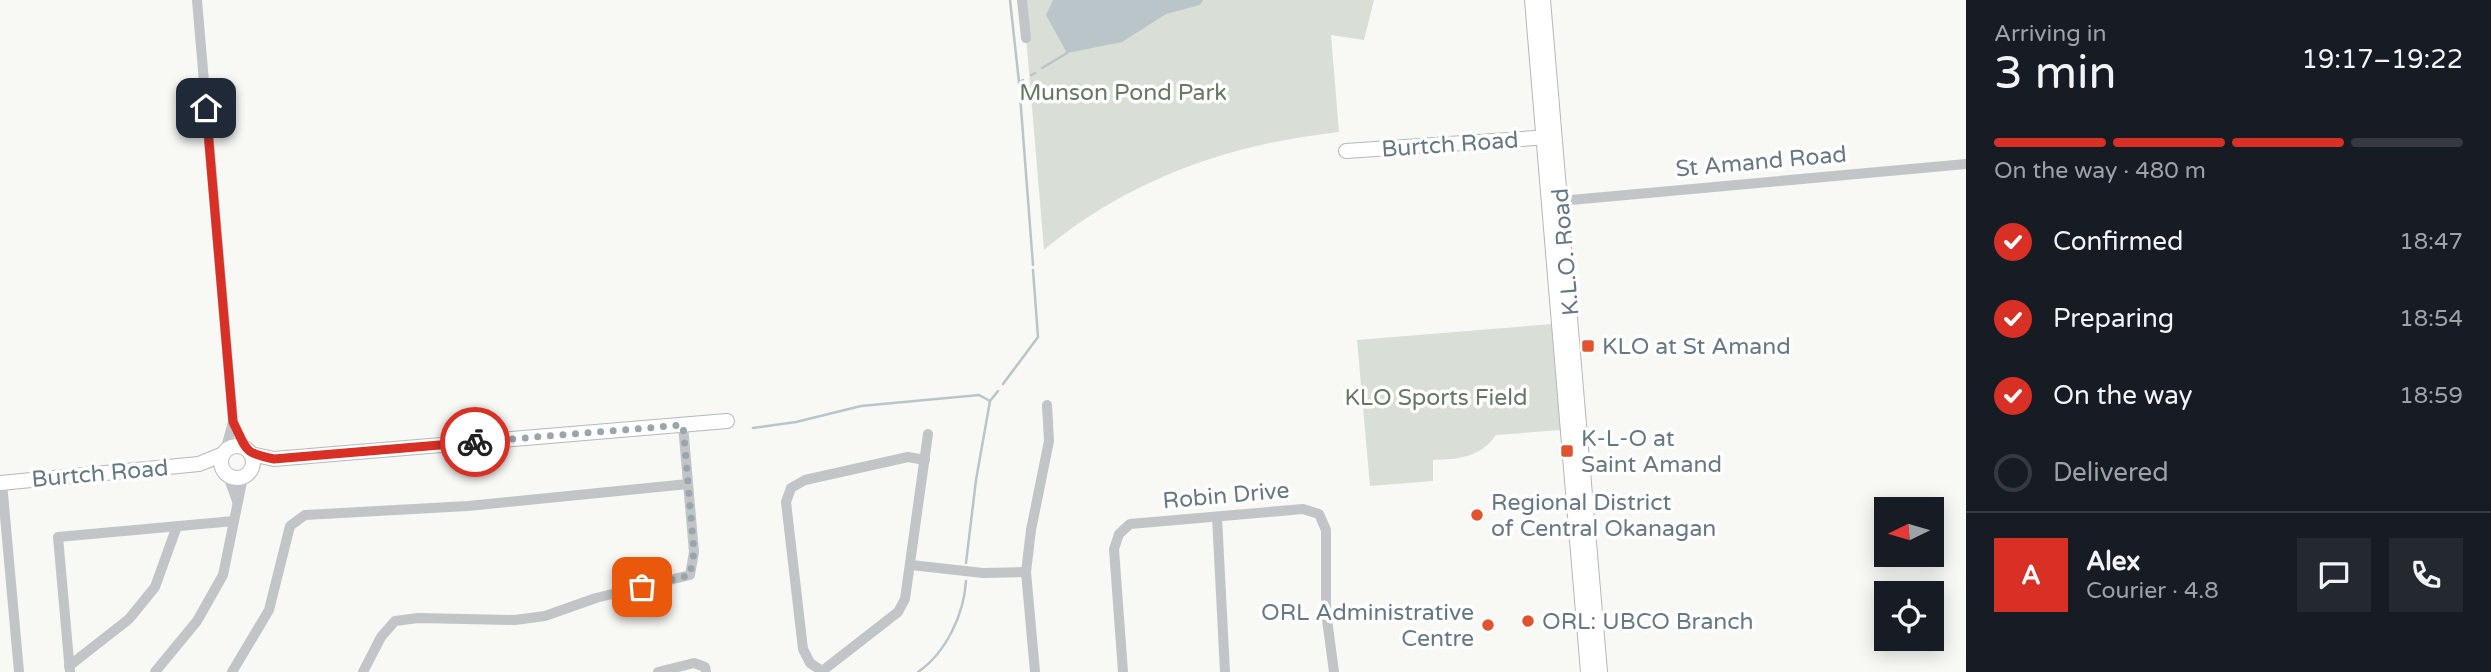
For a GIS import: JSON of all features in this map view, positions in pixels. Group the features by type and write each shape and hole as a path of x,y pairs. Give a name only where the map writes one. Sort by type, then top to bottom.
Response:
{"main road":[{"name":"K.L.O. Road","path":"1532,0 1560,201 1600,672"},
{"name":"K.L.O. Road","path":"1543,0 1549,137 1588,672"},
{"name":"Burtch Road","path":"1346,151 1549,137"},
{"path":"223,453 220,464 240,466 274,459 727,421"},
{"name":"Burtch Road","path":"1,483 199,464 240,466 235,446 199,464"}],"street":[{"path":"155,672 197,621 223,575 237,501 240,466 233,422 197,0"},
{"path":"1022,0 1026,38"},
{"name":"St Amand Road","path":"1560,201 1966,164"},
{"path":"1035,672 1026,572 1031,530 1049,441 1047,405"},
{"path":"223,453 233,422"},
{"path":"363,672 381,637 395,621 418,618 490,621 545,616 596,598 690,575 694,552 683,425"},
{"path":"925,460 908,457 805,481 791,488 786,502 803,649 810,663 822,671 898,612 905,599 914,522 925,460 928,434"},
{"path":"1,483 19,672"},
{"path":"232,672 269,610 290,526 305,515 468,506 688,484"},
{"name":"Robin Drive","path":"1123,672 1114,549 1119,534 1130,524 1303,509 1319,514 1326,530 1326,612 1334,672"},
{"path":"1217,517 1225,672"},
{"path":"70,669 58,537 233,521"},
{"path":"70,669 129,619 155,586 177,526"},
{"path":"911,565 983,573 1026,572"},
{"path":"658,672 694,663 705,667 706,672"}],"green space":[{"name":"Munson Pond Park","path":"1023,0 1374,0 1364,40 1331,35 1339,132 1259,146 1182,169 1111,203 1044,250"},
{"name":"KLO Sports Field","path":"1552,324 1561,430 1496,435 1476,453 1460,458 1433,460 1433,481 1370,486 1357,340"}],"shaded area":[{"path":"1053,0 1203,0 1200,5 1166,14 1122,42 1067,53 1046,15"}],"waterway":[{"path":"1010,0 1019,82"},
{"path":"1042,68 1067,53"},
{"path":"1031,75 1035,73"},
{"path":"1023,80 1019,82 1033,265"},
{"path":"1003,384 1038,337 1033,270"},
{"path":"966,563 976,480 990,401 998,391"},
{"path":"753,428 796,422 861,406 979,395 990,401"},
{"path":"918,672 937,654 952,632 962,606 966,581"}],"way so far":[{"path":"475,442 683,425 693,566 690,575 642,587"}],"place":[{"name":"KLO at St Amand","path":"1588,346"},
{"name":"K-L-O at Saint Amand","path":"1567,451"},
{"name":"Regional District of Central Okanagan","path":"1477,515"},
{"name":"ORL: UBCO Branch","path":"1528,621"},
{"name":"ORL Administrative Centre","path":"1488,625"}],"route":[{"path":"206,108 233,422 246,449 251,454 274,459 475,442"}]}
